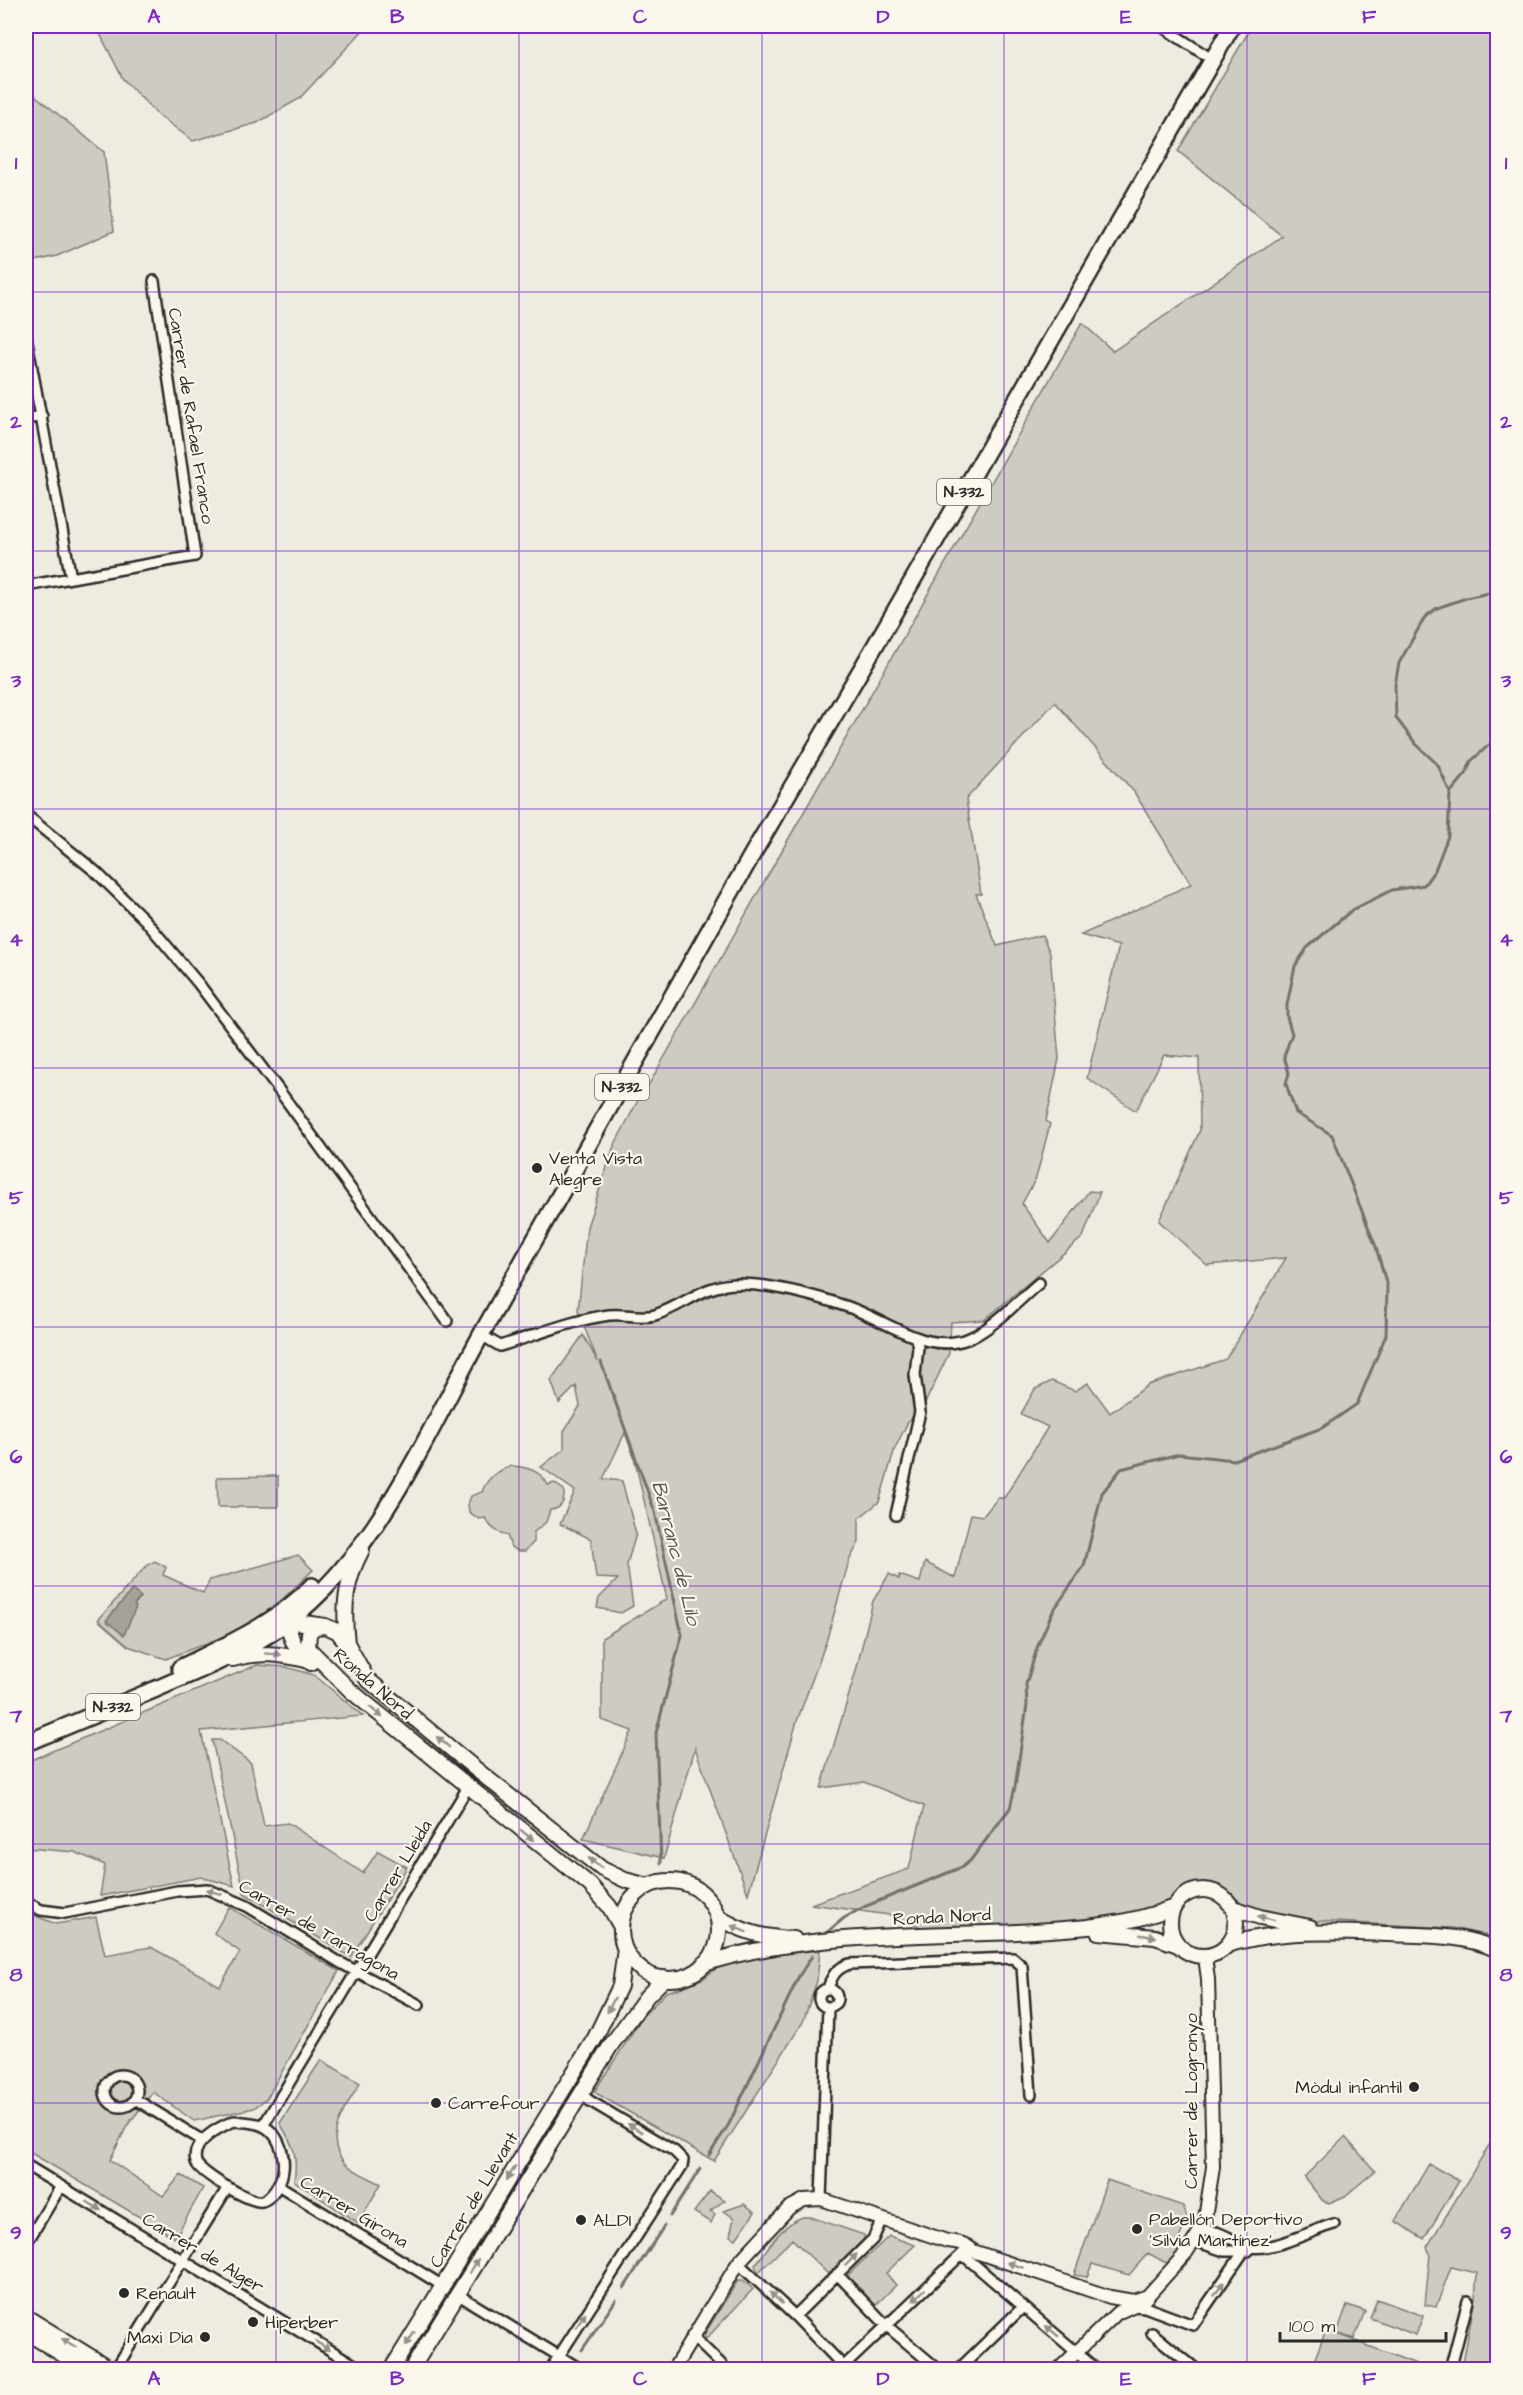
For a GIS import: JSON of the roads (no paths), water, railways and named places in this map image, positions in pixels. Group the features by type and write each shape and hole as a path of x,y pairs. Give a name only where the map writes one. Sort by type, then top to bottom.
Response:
{"highway":[{"name":"N-332","path":"26,1743 200,1670 246,1648 289,1620 320,1592 351,1558 379,1518 455,1387 481,1335 753,853 866,663 1232,26"},
{"name":"N-332","path":"26,1733 175,1671 241,1638 308,1590 364,1524 471,1354"}],"main road":[{"path":"347,1643 344,1613 347,1584 356,1561 379,1518"},
{"path":"306,1660 289,1632 289,1620 290,1615 308,1590"},
{"path":"264,1623 289,1620 325,1626"},
{"name":"Ronda Nord","path":"625,1949 621,1927 609,1906 590,1885 351,1691 332,1673 308,1648 309,1633 315,1627 325,1626 337,1631 347,1643 367,1679 478,1772 602,1869 625,1880 648,1886 660,1882 675,1882 690,1886 708,1899 717,1916 734,1928 777,1939 838,1940 1048,1930 1126,1922 1174,1907"},
{"path":"200,1670 251,1653 269,1653 306,1660 332,1673"},
{"path":"621,1927 623,1914 629,1903 648,1886"},
{"path":"1209,1890 1227,1899 1233,1908 1237,1926 1230,1944 1223,1951 1205,1957 1193,1955 1178,1945 1170,1927 1174,1907 1189,1893 1209,1890"},
{"path":"1233,1908 1260,1917 1341,1932"},
{"path":"704,1964 718,1938 717,1916"},
{"name":"Ronda Nord","path":"1048,1930 1127,1933 1155,1937 1178,1945"},
{"path":"1230,1944 1258,1936 1341,1932 1461,1938 1497,1950"},
{"name":"Ronda Nord","path":"665,1978 686,1976 704,1964 755,1950 838,1940"},
{"path":"625,1949 632,1961 643,1971 665,1978"},
{"name":"Carrer de Llevant","path":"391,2370 595,2038 620,1986 625,1949"},
{"name":"Carrer de Llevant","path":"411,2370 611,2045 647,1996 665,1978"},
{"path":"26,2317 113,2370"},
{"path":"26,2332 88,2370"}],"street":[{"path":"1161,26 1213,60"},
{"name":"Carrer de Rafael Franco","path":"71,578 195,556 154,281"},
{"path":"26,336 71,578 26,586"},
{"path":"26,419 42,416"},
{"path":"26,815 102,878 145,920 198,983 447,1321"},
{"path":"481,1335 500,1346 568,1324 610,1315 652,1316 704,1290 722,1284 741,1284 769,1287 845,1306 870,1315 916,1339 953,1342 976,1335 1039,1282"},
{"path":"896,1515 920,1412 915,1375 918,1347 916,1339"},
{"name":"Carrer Lleida","path":"263,2126 468,1787"},
{"name":"Carrer de Tarragona","path":"26,1902 41,1910 65,1913 177,1891 207,1889 247,1906 419,2005"},
{"name":"Carrer de Logronyo","path":"1117,2313 1134,2306 1173,2268 1197,2237 1207,2214 1213,2167 1213,2142 1208,1979 1205,1957"},
{"path":"821,2199 828,2007 836,2003 837,1998 836,1994 828,1989 838,1969 849,1964 1013,1958 1018,1960 1022,1966 1031,2095"},
{"path":"550,2370 682,2166 683,2160 674,2151 581,2094"},
{"path":"135,2099 203,2141"},
{"path":"234,2121 263,2126 280,2145 283,2159 283,2173 278,2185 268,2198 261,2202 253,2201 198,2167 195,2161 196,2153 209,2133 234,2121"},
{"name":"Carrer de Alger","path":"26,2165 363,2370"},
{"name":"Carrer Girona","path":"278,2185 443,2286"},
{"path":"26,2244 61,2186"},
{"path":"113,2370 228,2187"},
{"path":"673,2370 738,2263 789,2208 804,2200 821,2199 968,2246 967,2253 844,2368 795,2316 738,2263"},
{"path":"1207,2214 1208,2222 1214,2230 1248,2249"},
{"path":"795,2316 873,2239 882,2219"},
{"path":"1197,2237 1224,2251 1248,2249 1282,2242 1334,2224"},
{"path":"1197,2237 1214,2230"},
{"path":"1134,2306 1145,2307 1193,2325 1248,2249"},
{"path":"967,2253 1110,2297 1133,2301 1145,2297"},
{"path":"967,2253 1023,2307 1097,2370"},
{"path":"837,2274 887,2326 939,2370"},
{"path":"457,2294 582,2370"},
{"path":"1058,2370 1117,2313 1110,2297"},
{"path":"1450,2370 1468,2301"},
{"path":"958,2370 1023,2307"},
{"path":"1152,2333 1197,2370"},
{"path":"692,2336 727,2370"}],"waterway":[{"path":"824,1935 844,1918 864,1907 962,1867 970,1861 1010,1808 1027,1705 1026,1684 1038,1645 1053,1611 1084,1566 1102,1493 1121,1469 1179,1454 1234,1460 1322,1428 1357,1404 1386,1335 1387,1286 1376,1247 1332,1135 1296,1113 1286,1084 1289,1073 1284,1056 1292,1034 1287,1017 1287,1005 1295,966 1307,948 1352,910 1392,890 1424,885 1435,870 1448,836 1450,793 1438,765 1416,744 1396,718 1395,685 1399,663 1425,617 1437,608 1466,598 1498,591"},
{"path":"1450,793 1466,774 1471,761 1498,737"},
{"name":"Barranc de Lilo","path":"601,1362 655,1512 682,1635 656,1733 661,1863"},
{"path":"709,2155 729,2124 799,1976 812,1956"},
{"path":"670,2216 700,2169"},
{"path":"624,2288 664,2226"},
{"path":"582,2350 616,2300"},
{"path":"1489,2370 1498,2305"}],"place":[{"name":"Venta Vista Alegre","path":"537,1168"},
{"name":"Mòdul infantil","path":"1414,2087"},
{"name":"Carrefour","path":"436,2103"},
{"name":"ALDI","path":"581,2220"},
{"name":"Pabellón Deportivo 'Silvia Martínez'","path":"1137,2229"},
{"name":"Renault","path":"124,2293"},
{"name":"Hiperber","path":"253,2322"},
{"name":"Maxi Dia","path":"205,2337"}]}
